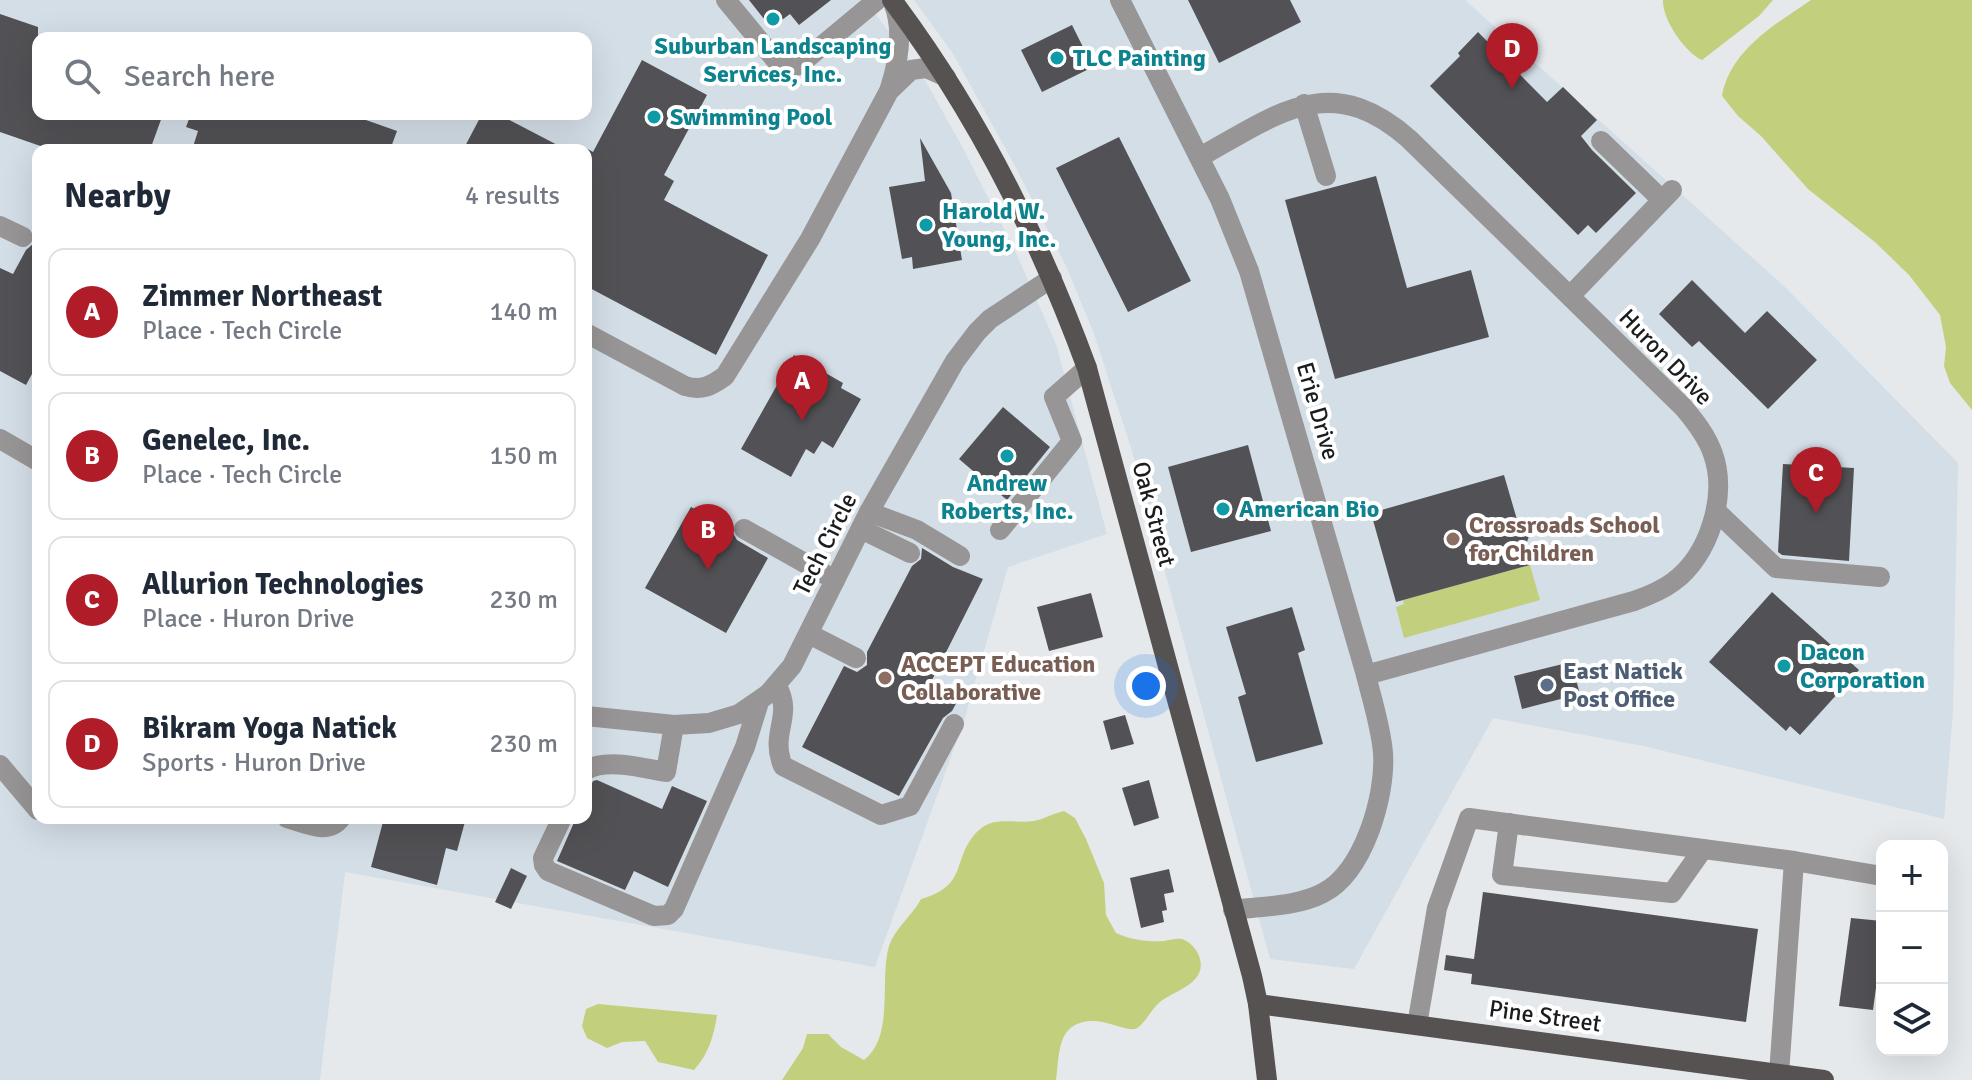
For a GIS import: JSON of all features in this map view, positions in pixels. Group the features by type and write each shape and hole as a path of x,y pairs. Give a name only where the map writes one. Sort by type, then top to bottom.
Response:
{"main road":[{"name":"Oak Street","path":"887,1 946,77 989,149 1052,278 1087,368 1258,1004 1267,1080"},
{"name":"Pine Street","path":"1258,1004 1824,1080"}],"street":[{"path":"592,336 685,386 697,389 711,386 725,376 810,239 889,91 898,53 899,24 887,1 799,65 788,68 778,63 726,0"},
{"name":"Erie Drive","path":"1120,0 1236,235 1261,306 1366,675 1381,741 1383,773 1376,812 1357,855 1337,881 1321,894 1283,904 1233,910"},
{"path":"889,91 911,70 926,68 946,77"},
{"name":"Huron Drive","path":"1200,157 1304,104 1320,102 1364,109 1398,129 1570,296 1694,420 1713,453 1719,490 1716,511 1700,550 1689,567 1674,581 1653,594 1366,675"},
{"path":"1304,104 1326,176"},
{"path":"1570,296 1667,195 1601,141"},
{"path":"0,226 23,237"},
{"name":"Tech Circle","path":"592,717 674,725 720,720 739,714 777,686 792,666 865,520 948,372 977,332 1004,308 1052,278"},
{"path":"1000,530 1072,441 1054,397 1087,368"},
{"path":"0,439 32,452"},
{"path":"1716,511 1776,568 1880,577"},
{"path":"865,520 910,553"},
{"path":"865,520 917,530 960,556"},
{"path":"744,529 835,580"},
{"path":"809,634 856,658"},
{"path":"777,686 785,699 785,713 777,743 783,766 881,815 910,806 954,724"},
{"path":"559,824 543,858 548,871 654,916 668,915 674,909 745,747 759,702"},
{"path":"592,767 621,766 666,772 674,725"},
{"path":"0,765 32,803"},
{"path":"1417,1025 1437,908 1469,818 1794,861 1876,875"},
{"path":"1509,823 1502,875 1672,893 1703,849"},
{"path":"311,824 327,828 337,824"},
{"path":"1779,1074 1794,861"}],"shaded area":[{"path":"0,0 865,0 925,80 1016,253 1056,344 1107,534 1008,567 963,724 875,967 345,872 320,1080 0,1080"},
{"path":"914,0 1465,0 1785,287 1958,463 1953,712 1944,819 1643,746 1493,718 1354,969 1270,959 1133,454 1094,334 1067,268 1014,164 952,52"}],"green space":[{"path":"1663,0 1773,0 1759,16 1702,60 1676,34 1666,16"},
{"path":"1811,0 1972,0 1972,410 1950,383 1944,366 1946,347 1940,315 1909,275 1876,243 1808,189 1722,96 1734,65 1744,52"},
{"path":"1530,565 1540,600 1404,638 1396,607 1404,604 1403,600"},
{"path":"1064,811 1075,818 1086,839 1104,883 1106,915 1116,933 1146,941 1180,939 1188,942 1199,956 1201,965 1199,973 1189,985 1160,1002 1135,1029 1092,1021 1069,1029 1060,1049 1056,1080 782,1080 803,1048 807,1034 828,1034 841,1047 864,1060 874,1050 883,1022 889,946 921,899 937,893 954,878 970,840 979,830 991,823 1034,821"},
{"path":"598,1004 717,1015 710,1045 694,1070 658,1062 645,1041 622,1042 607,1048 587,1038 582,1026 586,1009"}],"building":[{"name":"Suburban Landscaping Services, Inc.","path":"749,0 831,0 799,25 790,14 771,28"},
{"path":"1188,0 1290,0 1301,22 1219,63"},
{"path":"0,14 38,27 38,32 32,32 32,120 161,120 152,144 35,144 0,132"},
{"name":"TLC Painting","path":"1072,25 1093,67 1042,92 1021,50"},
{"path":"1478,32 1547,102 1563,87 1597,120 1581,136 1636,193 1596,233 1588,225 1578,235 1430,86 1460,56 1458,53"},
{"path":"642,60 707,95 664,175 674,181 664,200 768,255 716,355 592,289 593,152"},
{"path":"189,120 366,120 397,131 392,144 194,144 198,131 186,127"},
{"path":"479,120 510,120 556,144 466,144"},
{"path":"1119,137 1191,281 1128,312 1056,168"},
{"name":"Harold W. Young, Inc.","path":"920,138 951,193 962,260 913,269 912,257 902,259 889,187 925,181"},
{"path":"1376,176 1407,288 1471,270 1489,337 1335,379 1285,200"},
{"path":"32,245 32,374 26,385 0,371 0,268 13,274"},
{"path":"1692,280 1745,333 1767,311 1817,360 1768,409 1699,341 1692,347 1659,314"},
{"path":"794,355 843,383 841,388 861,399 833,448 822,441 814,454 806,449 791,477 741,449"},
{"name":"Andrew Roberts, Inc.","path":"1003,407 1050,447 1007,500 959,459"},
{"name":"American Bio","path":"1248,445 1271,531 1191,552 1168,467"},
{"path":"1783,464 1854,468 1849,561 1782,555 1778,552"},
{"name":"Crossroads School for Children","path":"1504,475 1520,530 1529,536 1525,548 1530,565 1396,602 1371,513"},
{"path":"691,507 731,530 737,540 768,558 726,633 645,588"},
{"name":"ACCEPT Education Collaborative","path":"922,548 953,567 983,579 930,684 959,698 952,711 943,718 899,796 802,747 844,666 857,672 867,665 867,652 912,566 921,559"},
{"name":"Dacon Corporation","path":"1772,592 1859,670 1800,735 1790,726 1786,731 1709,662"},
{"path":"1091,593 1103,637 1049,651 1037,607"},
{"path":"1292,607 1305,650 1298,653 1323,744 1256,762 1238,697 1246,694 1226,627"},
{"name":"East Natick Post Office","path":"1571,662 1580,694 1522,709 1514,676"},
{"path":"1125,715 1134,744 1111,750 1103,721"},
{"path":"597,780 662,809 672,786 707,801 668,887 634,871 625,890 557,861 573,824 592,824 593,781"},
{"path":"1149,780 1159,818 1134,826 1122,788"},
{"path":"382,824 464,824 457,851 446,848 437,885 371,867"},
{"path":"511,868 527,876 511,909 495,902"},
{"path":"1169,869 1174,892 1164,894 1167,910 1162,911 1164,922 1141,928 1130,878"},
{"path":"1483,892 1758,929 1746,1022 1471,984 1472,974 1444,970 1446,955 1474,959"},
{"path":"1851,918 1876,920 1873,1010 1839,1006"}],"place":[{"name":"Suburban Landscaping Services, Inc.","path":"773,19"},
{"name":"TLC Painting","path":"1057,58"},
{"name":"Bikram Yoga Natick","path":"1512,89"},
{"name":"Swimming Pool","path":"654,117"},
{"name":"Harold W. Young, Inc.","path":"926,225"},
{"name":"Zimmer Northeast","path":"802,421"},
{"name":"Andrew Roberts, Inc.","path":"1007,456"},
{"name":"American Bio","path":"1223,509"},
{"name":"Allurion Technologies","path":"1816,513"},
{"name":"Crossroads School for Children","path":"1453,539"},
{"name":"Genelec, Inc.","path":"708,570"},
{"name":"Dacon Corporation","path":"1784,666"},
{"name":"ACCEPT Education Collaborative","path":"885,678"},
{"name":"East Natick Post Office","path":"1547,685"}]}
